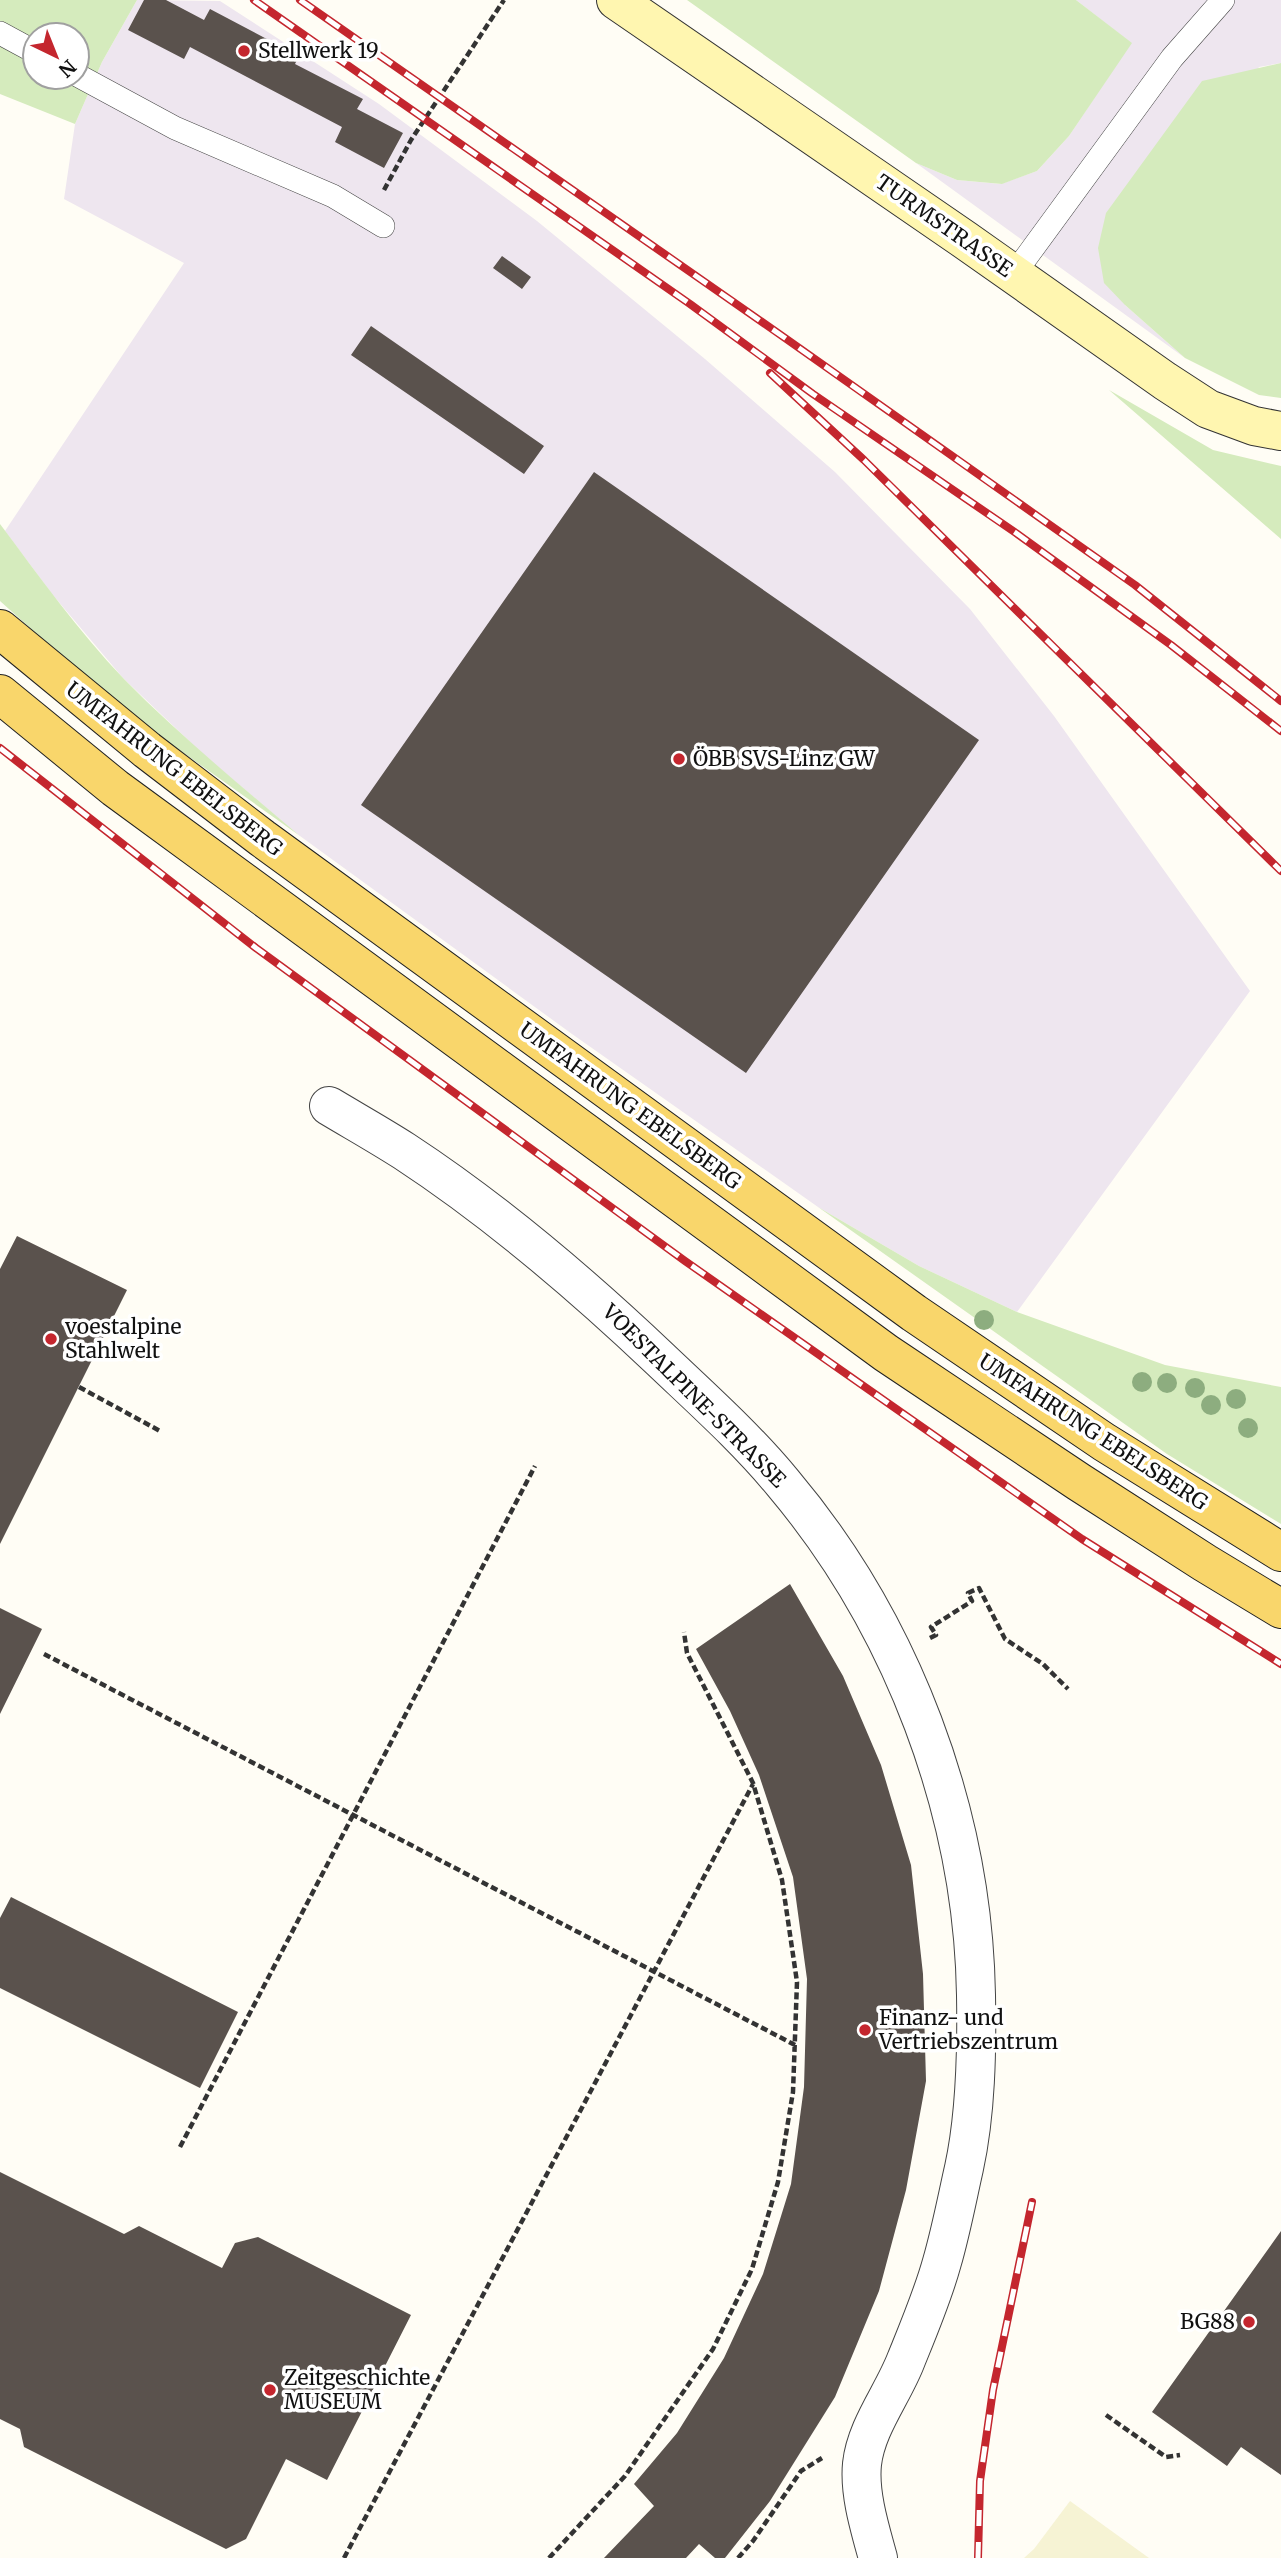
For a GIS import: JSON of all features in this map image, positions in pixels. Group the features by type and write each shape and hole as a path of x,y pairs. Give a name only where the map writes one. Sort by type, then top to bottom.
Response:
{"main road":[{"name":"TURMSTRASSE","path":"616,0 1208,409 1254,426 1281,431"},
{"name":"UMFAHRUNG EBELSBERG","path":"0,629 147,750 262,838 902,1305 1104,1442 1281,1552"},
{"path":"0,694 115,788 886,1353 1079,1482 1281,1609"}],"street":[{"name":"VOESTALPINE-STRASSE","path":"329,1106 405,1152 561,1269 635,1335 766,1464 843,1563 874,1615 932,1743 959,1843 975,1945 977,2053 965,2162 942,2264 904,2366 868,2441 862,2464 863,2494 878,2558"}],"lane":[{"path":"1014,274 1172,58 1223,0"},
{"path":"0,33 21,44"},
{"path":"91,83 175,128 333,196 376,222"}],"path":[{"path":"376,222 411,139 504,0"},
{"path":"79,1387 160,1431"},
{"path":"180,2147 535,1466"},
{"path":"927,1640 936,1634 931,1627 972,1601 968,1593 979,1588 1005,1639 1043,1664 1068,1689"},
{"path":"549,2558 625,2476 664,2424 713,2349 751,2269 778,2182 793,2092 797,1982 782,1880 753,1783 687,1653 684,1632"},
{"path":"44,1654 794,2045"},
{"path":"344,2558 753,1783"},
{"path":"1106,2416 1166,2457 1180,2455"},
{"path":"738,2558 801,2471 825,2455"}],"shaded area":[{"path":"137,0 220,1 379,104 537,221 705,359 835,472 970,609 1054,716 1250,991 1017,1312 919,1266 818,1207 572,1034 300,836 207,758 123,678 52,594 5,531 184,263 64,199 75,124 102,62"},
{"path":"1076,0 1281,0 1281,63 1259,67 1125,305 1185,358 916,163 957,180 1001,184 1037,171 1069,136 1131,43"},
{"path":"1070,2501 1149,2558 1024,2558 1034,2549"}],"green space":[{"path":"0,0 137,0 91,87 91,21 21,21 21,91 89,91 75,124 0,94"},
{"path":"687,0 1076,0 1132,43 1069,136 1037,171 1002,184 957,180 916,163"},
{"path":"1281,63 1281,398 1259,395 1185,358 1104,283 1098,248 1106,213 1202,81"},
{"path":"1109,390 1213,450 1281,466 1281,539"},
{"path":"0,524 75,623 124,679 188,740 300,836 164,739 77,670 0,601"},
{"path":"818,1207 919,1266 1017,1312 1165,1365 1281,1387 1281,1524 1167,1454"}],"building":[{"path":"144,0 166,0 204,20 210,9 299,56 295,64 363,99 357,109 403,133 384,168 335,142 342,127 190,47 184,59 128,30"},
{"path":"502,256 531,277 522,289 493,268"},
{"path":"371,326 544,446 524,474 351,355"},
{"name":"ÖBB SVS-Linz GW","path":"594,472 979,740 746,1073 361,805"},
{"name":"voestalpine Stahlwelt","path":"17,1236 127,1290 0,1544 0,1269"},
{"name":"Finanz- und Vertriebszentrum","path":"790,1584 843,1676 881,1765 911,1865 923,1974 926,2081 906,2190 879,2291 835,2397 770,2501 725,2558 715,2558 699,2544 686,2558 604,2558 654,2506 634,2484 677,2433 724,2358 763,2274 791,2184 804,2087 807,1979 793,1877 759,1775 730,1711 696,1649"},
{"path":"0,1608 42,1629 0,1714"},
{"path":"11,1897 238,2012 200,2088 0,1988 0,1918"},
{"path":"0,2172 124,2234 139,2226 222,2268 235,2243 258,2237 411,2315 327,2480 286,2459 246,2539 226,2549 24,2447 20,2429 0,2419"},
{"name":"BG88","path":"1281,2231 1281,2475 1241,2447 1227,2466 1152,2412"}],"railway":[{"path":"254,0 690,304 813,394 1016,533 1171,645 1281,731"},
{"path":"300,0 1135,585 1281,701"},
{"path":"770,373 864,460 1281,871"},
{"path":"0,748 256,948 685,1261 1082,1539 1281,1664"},
{"path":"978,2558 980,2481 993,2390 1032,2202"}],"place":[{"name":"Stellwerk 19","path":"244,51"},
{"name":"ÖBB SVS-Linz GW","path":"679,759"},
{"name":"voestalpine Stahlwelt","path":"51,1339"},
{"name":"Finanz- und Vertriebszentrum","path":"865,2030"},
{"name":"BG88","path":"1249,2322"},
{"name":"Zeitgeschichte MUSEUM","path":"270,2390"}]}
